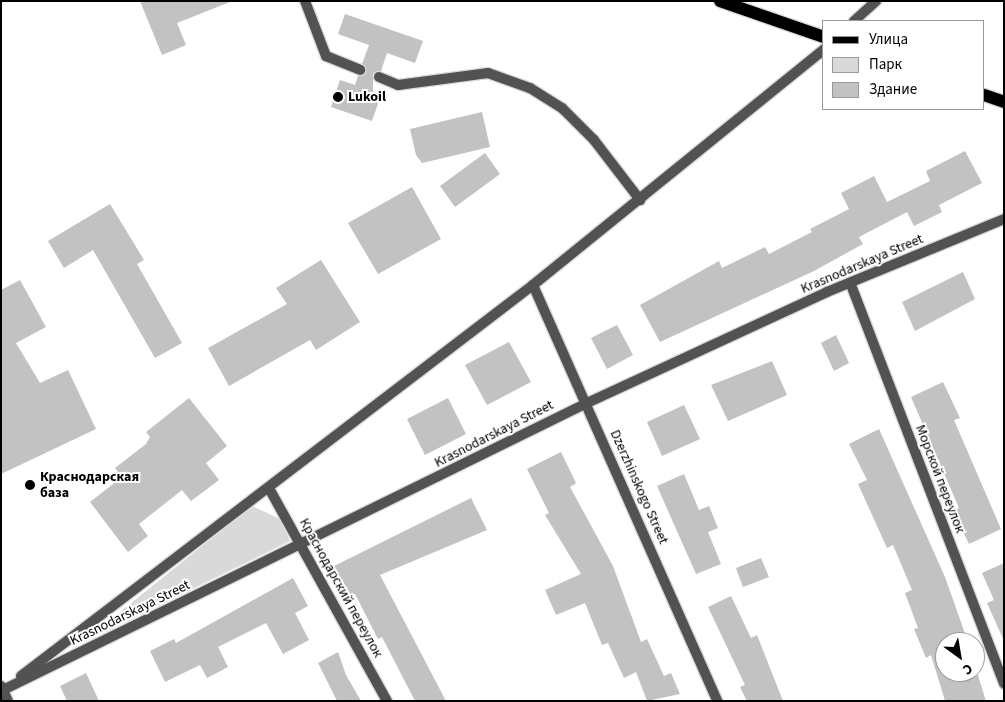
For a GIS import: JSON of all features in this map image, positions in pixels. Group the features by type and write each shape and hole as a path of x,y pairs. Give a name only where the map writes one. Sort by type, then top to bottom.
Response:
{"main road":[{"path":"720,1 822,36"},
{"path":"985,94 1004,102"}],"street":[{"path":"306,1 326,56 360,70"},
{"path":"855,20 876,1"},
{"name":"Krasnodarskaya Street","path":"2,689 270,490 640,200 822,51"},
{"path":"379,77 398,85 488,73 530,88 562,108 594,140 640,200"},
{"name":"Krasnodarskaya Street","path":"2,689 303,545 587,403 1004,218"},
{"name":"Dzerzhinskogo Street","path":"532,285 587,403 717,701"},
{"name":"Морской переулок","path":"851,285 1004,684"},
{"name":"Краснодарский переулок","path":"270,490 303,545 387,701"},
{"path":"2,689 8,701"}],"green space":[{"path":"252,506 280,519 290,541 80,644"}],"building":[{"path":"140,1 230,2 177,23 186,45 162,55"},
{"path":"345,14 423,41 415,63 387,53 381,71 373,74 373,92 381,95 372,121 331,107 340,80 355,85 358,76 366,72 362,64 369,45 338,34"},
{"path":"482,112 490,147 422,163 416,155 410,129"},
{"path":"965,151 982,183 939,205 942,212 914,226 907,212 859,237 863,244 814,271 660,342 640,305 719,261 722,268 765,247 769,254 812,232 810,229 849,209 841,193 874,176 887,202 930,181 926,171"},
{"path":"485,153 500,174 455,207 440,186"},
{"path":"412,187 441,239 378,274 348,223"},
{"path":"110,204 144,260 137,264 182,343 155,358 93,250 64,268 48,241"},
{"path":"321,260 360,322 316,350 310,340 229,386 208,348 287,304 276,288"},
{"path":"963,272 975,299 915,331 902,302"},
{"path":"20,280 46,327 16,343 40,383 68,370 96,429 1,474 1,290"},
{"path":"617,325 633,355 607,369 591,338"},
{"path":"836,335 849,363 834,371 821,343"},
{"path":"509,342 531,382 487,405 465,365"},
{"path":"772,361 787,395 728,421 711,385"},
{"path":"943,382 960,418 954,420 1001,529 969,544 953,511 959,508 911,397"},
{"path":"189,398 227,446 206,463 219,480 191,501 182,490 139,524 148,536 128,552 90,502 122,477 115,468 146,444 150,437 146,432"},
{"path":"448,398 466,434 425,455 407,419"},
{"path":"684,405 700,439 662,456 647,422"},
{"path":"879,429 945,577 964,632 935,632 935,668 931,655 926,658 914,629 918,628 905,593 912,590 893,545 887,548 858,484 867,480 849,444"},
{"path":"561,452 576,483 570,487 613,566 641,642 647,639 664,676 671,673 680,694 647,701 636,672 624,678 608,643 602,645 585,603 556,615 545,590 581,574 545,515 549,513 527,469"},
{"path":"684,474 699,510 709,506 718,528 708,532 721,564 696,574 657,486"},
{"path":"471,498 487,530 380,575 446,701 415,701 382,637 378,639 355,594 351,596 334,566"},
{"path":"761,558 769,577 743,587 736,568"},
{"path":"1004,563 1004,641 987,603 994,600 982,573"},
{"path":"293,578 308,606 295,613 309,640 283,654 266,623 218,647 228,667 207,678 200,665 165,682 150,651 174,639 176,643"},
{"path":"731,596 751,638 757,635 783,701 747,701 740,687 745,685 708,607"},
{"path":"338,652 346,675 361,701 337,701 318,663"},
{"path":"86,673 99,701 67,701 60,686"},
{"path":"939,682 980,682 986,701 945,701"}],"place":[{"name":"Lukoil","path":"338,97"},
{"name":"Краснодарская база","path":"30,485"}]}
